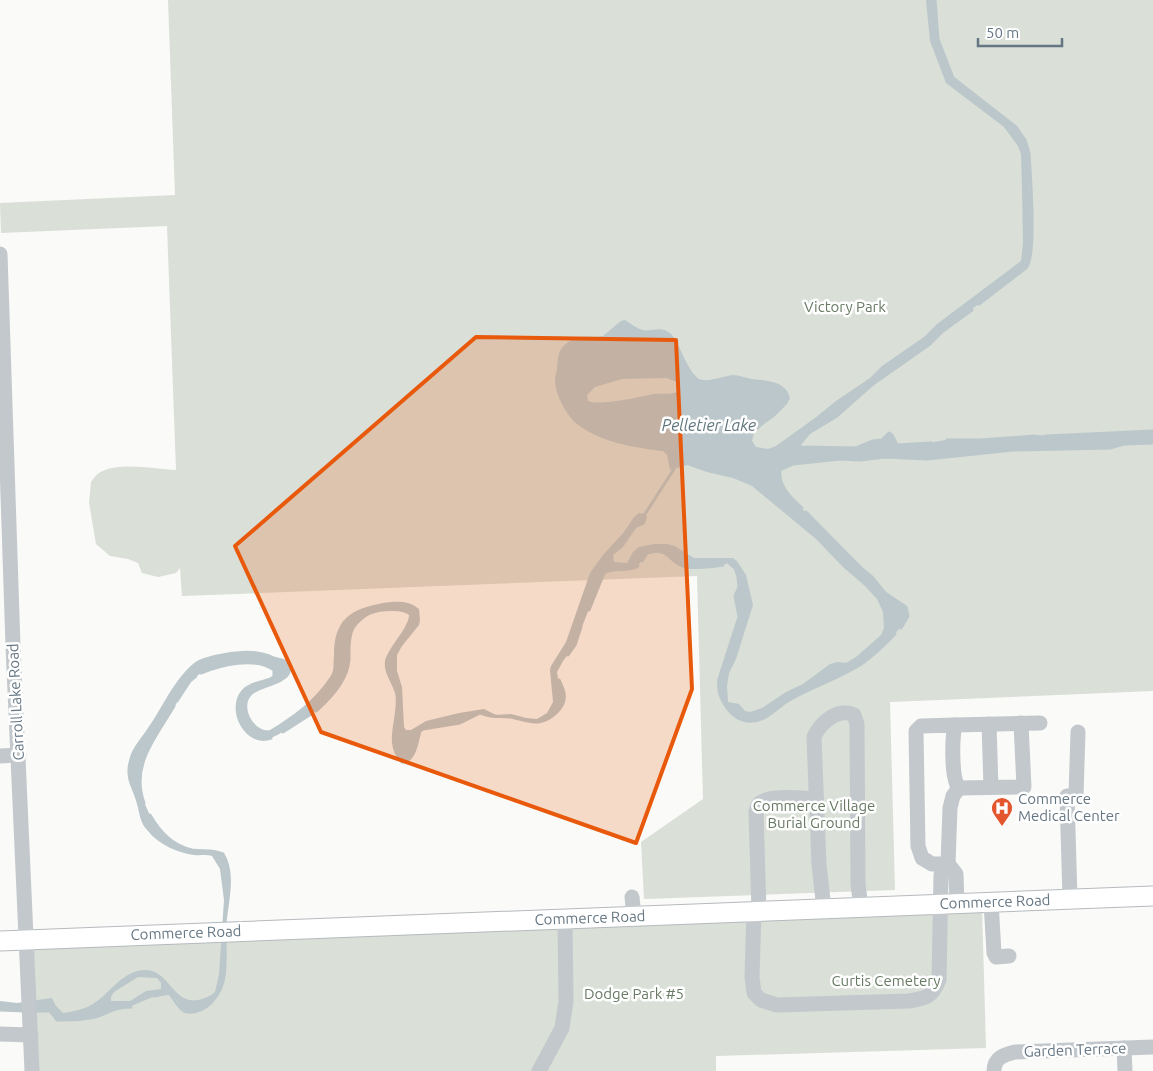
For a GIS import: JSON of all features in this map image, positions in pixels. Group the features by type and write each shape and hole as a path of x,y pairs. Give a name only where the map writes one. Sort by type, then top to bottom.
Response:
{"main road":[{"name":"Commerce Road","path":"0,940 1153,896"}],"street":[{"name":"Carroll Lake Road","path":"0,254 7,646 18,755 28,940 32,1071"},
{"path":"824,909 819,866 814,737 818,729 829,719 840,713 848,712 854,715 857,724 858,884 861,908"},
{"path":"948,864 926,862 919,852 916,730 921,726 1040,723"},
{"path":"989,724 991,788"},
{"path":"958,788 1024,787 1021,724"},
{"path":"954,725 954,780 958,788"},
{"path":"1070,900 1067,796 1076,796 1078,732"},
{"path":"0,756 18,755"},
{"path":"816,799 777,798 767,800 759,804 756,812 756,911 752,977 754,993 761,1000 777,1005 925,999 935,990 939,980 949,904 956,874 948,864 950,803 958,788"},
{"path":"632,897 634,917"},
{"path":"991,902 994,953 996,957 1009,956"},
{"path":"539,1071 562,1028 566,984 565,919"},
{"path":"0,1034 31,1035"},
{"name":"Garden Terrace","path":"996,1064 1006,1054 1015,1052 1153,1047"},
{"path":"1124,1048 1125,1071"}],"highlighted area":[{"path":"476,337 676,340 692,689 636,843 321,732 235,546"}],"green space":[{"name":"Victory Park","path":"168,0 1153,0 1153,691 890,702 895,890 644,899 641,842 703,799 697,576 182,596 180,568 176,573 158,577 142,573 138,563 110,556 96,544 89,503 91,482 94,478 107,469 116,467 176,470 167,226 1,233 0,203 175,195"},
{"name":"Dodge Park #5","path":"982,907 986,1048 716,1056 716,1071 32,1071 30,941"}],"water":[{"name":"Pelletier Lake","path":"926,0 935,0 938,39 953,78 1010,121 1025,140 1028,149 1032,244 1030,262 1026,268 943,331 930,344 887,373 837,416 809,433 799,443 800,447 856,448 873,441 882,440 889,433 897,445 1033,435 1070,436 1153,431 1153,443 1124,444 1110,448 1013,450 927,459 885,457 860,460 840,459 793,464 780,470 781,481 790,497 872,577 885,593 906,607 908,616 906,622 872,657 852,669 806,691 758,720 750,721 734,715 728,710 720,695 719,679 739,617 735,596 739,583 735,568 728,563 705,567 686,566 659,552 647,553 633,569 611,570 602,575 575,645 557,672 564,690 564,700 562,707 554,715 545,721 527,722 510,717 491,716 480,713 460,723 423,729 420,731 412,758 405,763 395,751 394,735 397,701 386,665 392,648 407,627 411,615 408,612 381,611 363,617 351,634 347,669 334,694 314,712 271,738 260,740 249,734 240,720 236,703 239,696 247,688 272,678 274,670 255,663 243,663 208,670 190,681 144,757 141,765 140,788 147,810 156,827 162,833 189,849 214,851 223,854 227,862 230,880 225,932 225,977 216,998 204,1008 190,1011 182,1009 175,998 169,993 155,996 129,1007 113,1008 100,1015 76,1019 57,1020 51,1012 47,1011 0,1010 0,1001 17,1003 52,998 56,1006 63,1013 78,1010 100,999 124,977 131,973 147,970 155,972 162,977 185,999 202,999 215,992 219,974 224,900 220,869 212,856 181,852 163,844 152,836 142,822 127,771 133,750 174,686 193,664 200,660 225,653 249,651 261,652 289,662 291,666 287,678 255,693 248,701 248,713 254,724 264,730 270,730 303,707 318,693 332,675 337,633 346,618 372,605 402,602 411,604 419,609 420,620 419,625 397,655 397,671 402,687 404,727 406,730 411,730 426,721 484,709 496,715 511,714 537,719 547,713 553,702 551,666 566,642 590,573 639,513 645,514 647,517 645,524 636,528 623,547 613,555 614,562 627,563 633,552 639,547 667,544 675,546 694,558 733,558 746,575 753,605 736,659 729,673 727,686 728,702 739,704 745,711 750,712 762,708 786,692 803,684 830,664 846,663 856,657 881,635 884,628 883,612 877,599 816,539 752,486 733,478 687,465 670,470 667,455 663,451 607,440 586,430 573,420 566,410 559,398 555,380 558,357 561,350 574,339 603,336 621,321 625,320 642,330 661,329 668,331 698,378 707,380 735,375 769,381 780,385 788,392 790,398 787,404 754,433 752,441 756,447 768,449 776,446 870,378 882,366 924,337 937,324 1021,261 1023,244 1022,186 1021,154 1018,146 1004,127 946,83 930,41","holes":["667,378 679,383 680,388 677,392 611,402 588,401 587,395 595,387 622,379","138,977 157,978 161,983 161,989 146,991 130,1001 111,1001 114,992"]}],"waterway":[{"path":"935,0 938,39 953,78 1016,127 1025,140 1029,153 1032,214 1029,261 1026,268 979,304"},
{"path":"931,443 897,445 889,433 882,440 873,441 856,448 801,447 799,445 809,433 837,416 873,384 930,344 943,331 972,310"},
{"path":"1046,436 1153,431"},
{"path":"947,440 1035,436"},
{"path":"802,508 786,491 781,481 780,470 793,464 885,457 927,459 1013,450 1110,448 1124,444 1153,443"},
{"path":"645,514 674,469"},
{"path":"806,512 872,577 885,593 906,607 908,616 901,628"},
{"path":"642,561 647,553 654,551 664,553 678,564 687,567 723,565"},
{"path":"729,563 735,568 738,577 739,587 735,596 739,617 719,679 719,686 720,694 727,708 732,714 745,721 758,720 767,716 795,697 863,663 895,634"},
{"path":"589,610 604,573 638,566"},
{"path":"316,711 333,694 346,674 353,628 365,616 380,610 398,610 408,612 411,615 407,627 390,653 386,664 397,695 393,738 394,746 402,762 410,759 413,755 420,731 423,729 460,723 480,713 535,722 546,720 557,712 563,704 564,692 559,680"},
{"path":"568,655 575,645 581,627"},
{"path":"201,673 238,663 257,663 274,670 272,678 246,688 239,699 237,707 238,716 247,732 254,737 262,739 271,738"},
{"path":"177,701 190,681 196,676"},
{"path":"144,803 140,776 143,764 153,740 174,706"},
{"path":"283,732 311,714"},
{"path":"150,815 162,832 179,845 192,850 223,854 229,870 225,923"},
{"path":"154,996 169,993 180,1008 187,1012 195,1012 206,1007 219,993 222,985 225,967 225,939"},
{"path":"34,1011 50,1011 57,1020 73,1020 91,1018 115,1009 131,1007"},
{"path":"0,1010 25,1011"}],"place":[{"name":"Commerce Medical Center","path":"1002,827"}],"park label":[{"name":"Commerce Village Burial Ground","path":"814,814"},
{"name":"Curtis Cemetery","path":"886,981"}]}
